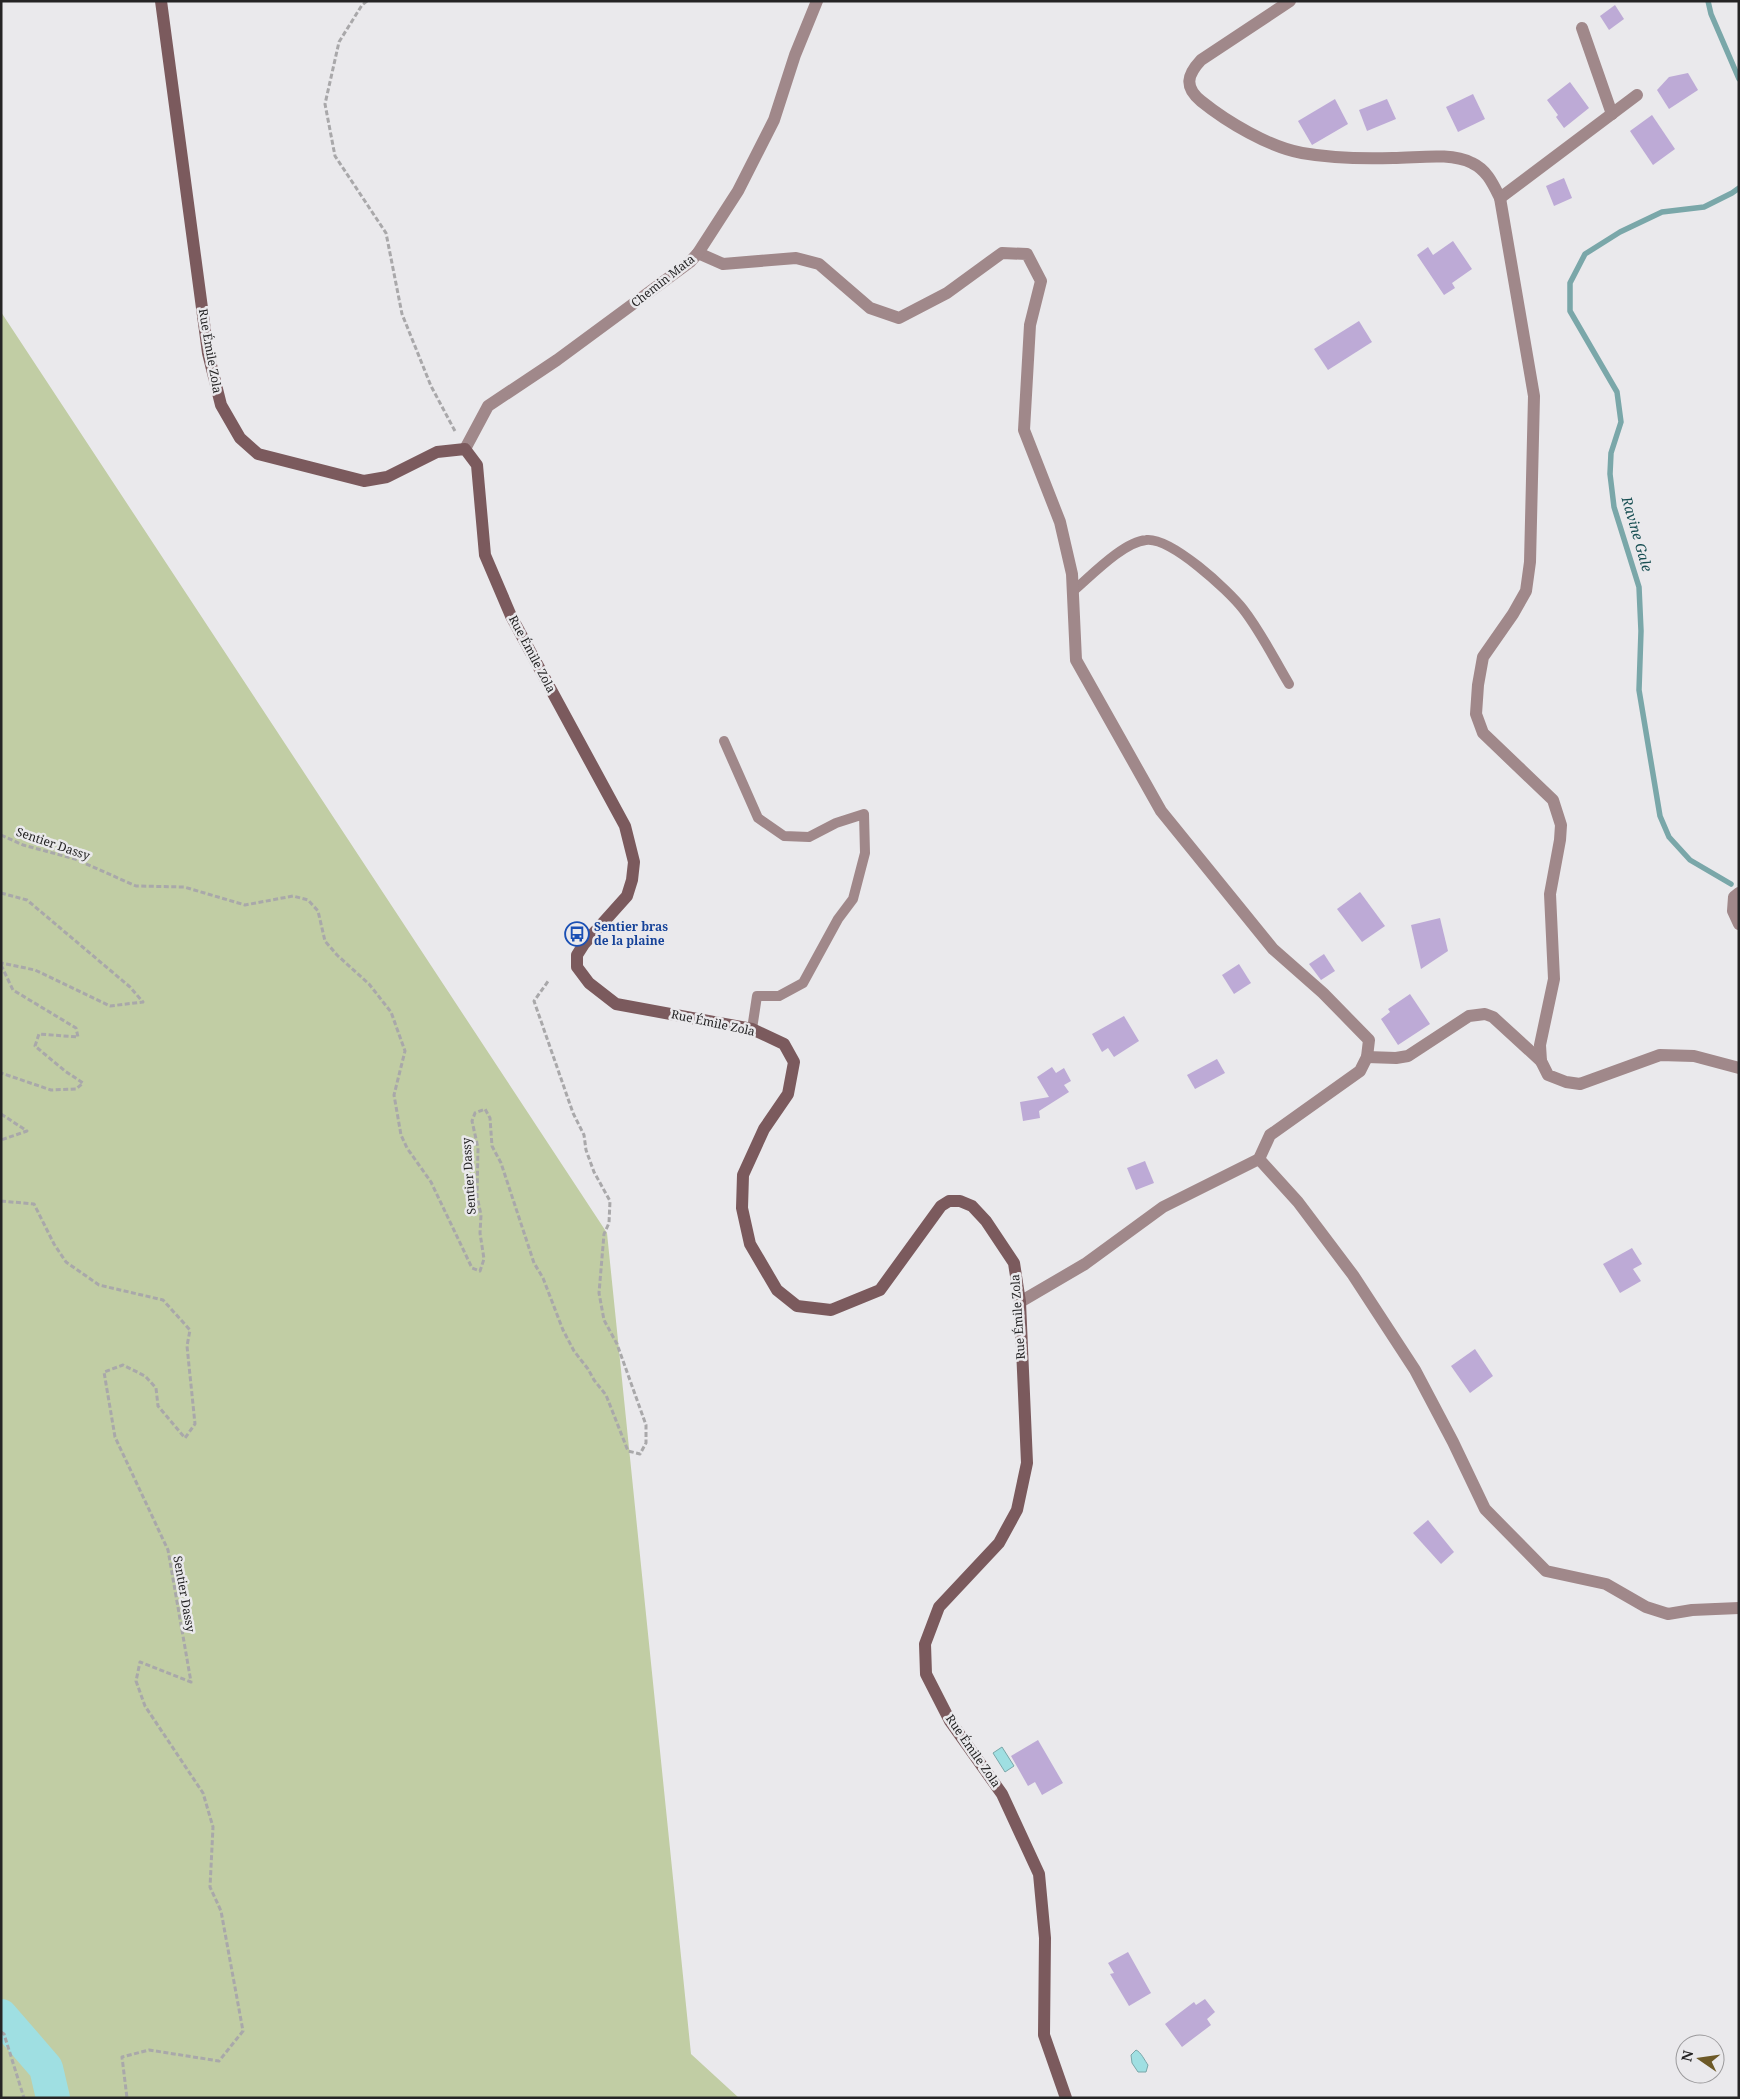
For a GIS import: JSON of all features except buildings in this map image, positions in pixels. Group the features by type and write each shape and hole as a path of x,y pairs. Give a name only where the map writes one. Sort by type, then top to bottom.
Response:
{"main road":[{"name":"Rue Émile Zola","path":"161,1 208,354 220,406 240,438 258,454 364,481 387,477 437,452 465,449 477,465 485,555 511,616 625,826 634,862 632,880 627,896 584,944 577,955 577,967 589,983 616,1004 752,1029 784,1044 794,1062 788,1094 764,1129 742,1175 742,1208 750,1244 778,1290 797,1306 831,1310 880,1290 940,1206 950,1201 960,1200 972,1206 986,1221 1014,1263 1020,1302 1027,1463 1017,1510 1000,1543 938,1607 925,1644 926,1674 950,1720 1002,1794 1039,1874 1045,1938 1044,2035 1066,2098"}],"street":[{"name":"Chemin Mata","path":"465,449 488,406 557,360 690,262 698,254 738,191 774,120 795,55 817,1"},
{"path":"1290,1 1201,60 1191,70 1189,82 1192,92 1226,120 1262,138 1301,152 1371,158 1454,158 1473,163 1490,178 1500,198 1534,396 1530,562 1526,591 1514,614 1484,657 1478,685 1476,714 1482,733 1553,800 1561,825 1550,894 1554,979 1540,1046 1541,1061"},
{"path":"1582,28 1612,114"},
{"path":"1500,198 1637,95"},
{"path":"698,254 723,264 796,258 819,264 870,308 899,318 947,293 1002,253 1027,254 1041,281 1030,325 1024,430 1060,522 1072,574 1076,660 1161,811 1273,949 1323,993 1369,1040 1368,1057 1360,1071 1270,1135 1260,1159 1164,1207 1085,1264 1020,1302"},
{"path":"1739,893 1734,897 1734,911 1739,924"},
{"path":"1368,1057 1396,1058 1408,1056 1469,1016 1478,1014 1493,1017 1541,1061 1548,1075 1566,1082 1580,1084 1660,1055 1694,1056 1739,1068"},
{"path":"1260,1159 1309,1216 1352,1275 1415,1370 1453,1442 1485,1509 1546,1571 1606,1584 1646,1607 1668,1614 1692,1610 1739,1608"}],"lane":[{"path":"1072,592 1120,551 1146,540 1168,544 1209,574 1243,609 1289,684"},
{"path":"724,741 758,818 784,836 809,837 836,823 864,814 865,853 853,898 838,919 802,983 779,996 757,996 752,1029"}],"path":[{"path":"366,1 339,42 325,104 335,156 386,232 402,314 431,386 465,449"},
{"name":"Sentier Dassy","path":"1,835 23,845 75,859 136,886 184,887 246,905 293,896 308,900 318,911 326,941 337,956 369,984 392,1012 405,1051 394,1095 402,1135 407,1148 431,1182 472,1268 480,1271 484,1259 480,1233 481,1215 477,1196 478,1148 472,1121 475,1114 485,1109 490,1118 492,1146 501,1163 534,1263 543,1278 563,1330 574,1351 606,1395 628,1451 640,1454 646,1443 646,1425 617,1344 604,1320 599,1293 604,1234 609,1223 610,1201 594,1172 586,1150 584,1135 573,1113 534,1001 549,980"},
{"path":"1,892 27,900 130,987 144,1002 110,1006 34,970 1,964"},
{"path":"1,964 13,990 76,1028 78,1037 39,1034 35,1046 83,1083 76,1090 52,1090 1,1073"},
{"path":"1,1114 27,1131 1,1140"},
{"name":"Sentier Dassy","path":"1,1201 34,1204 54,1244 66,1262 99,1284 163,1300 190,1330 187,1346 195,1424 185,1438 158,1406 156,1388 145,1376 123,1365 104,1372 115,1437 168,1550 191,1682 140,1662 136,1682 145,1706 203,1793 213,1827 210,1887 221,1911 243,2031 219,2061 149,2050 122,2057 127,2098"},
{"path":"1,2032 4,2034 24,2098"}],"green space":[{"path":"1,312 607,1233 691,2054 739,2098 1,2098"}],"water":[{"path":"1002,1747 1014,1766 1005,1772 993,1753"},
{"path":"1136,2050 1148,2065 1146,2072 1138,2072 1132,2063 1131,2055"}],"waterway":[{"name":"Ravine Gale","path":"1708,1 1711,14 1739,79"},
{"name":"Ravine Gale","path":"1731,884 1690,860 1669,837 1660,816 1639,690 1641,631 1639,587 1614,507 1610,474 1611,453 1621,422 1617,392 1570,311 1570,283 1585,254 1620,232 1662,212 1704,207 1739,188"},
{"path":"1,2016 46,2068 53,2098"}],"place":[{"name":"Sentier bras de la plaine","path":"577,934"}]}
